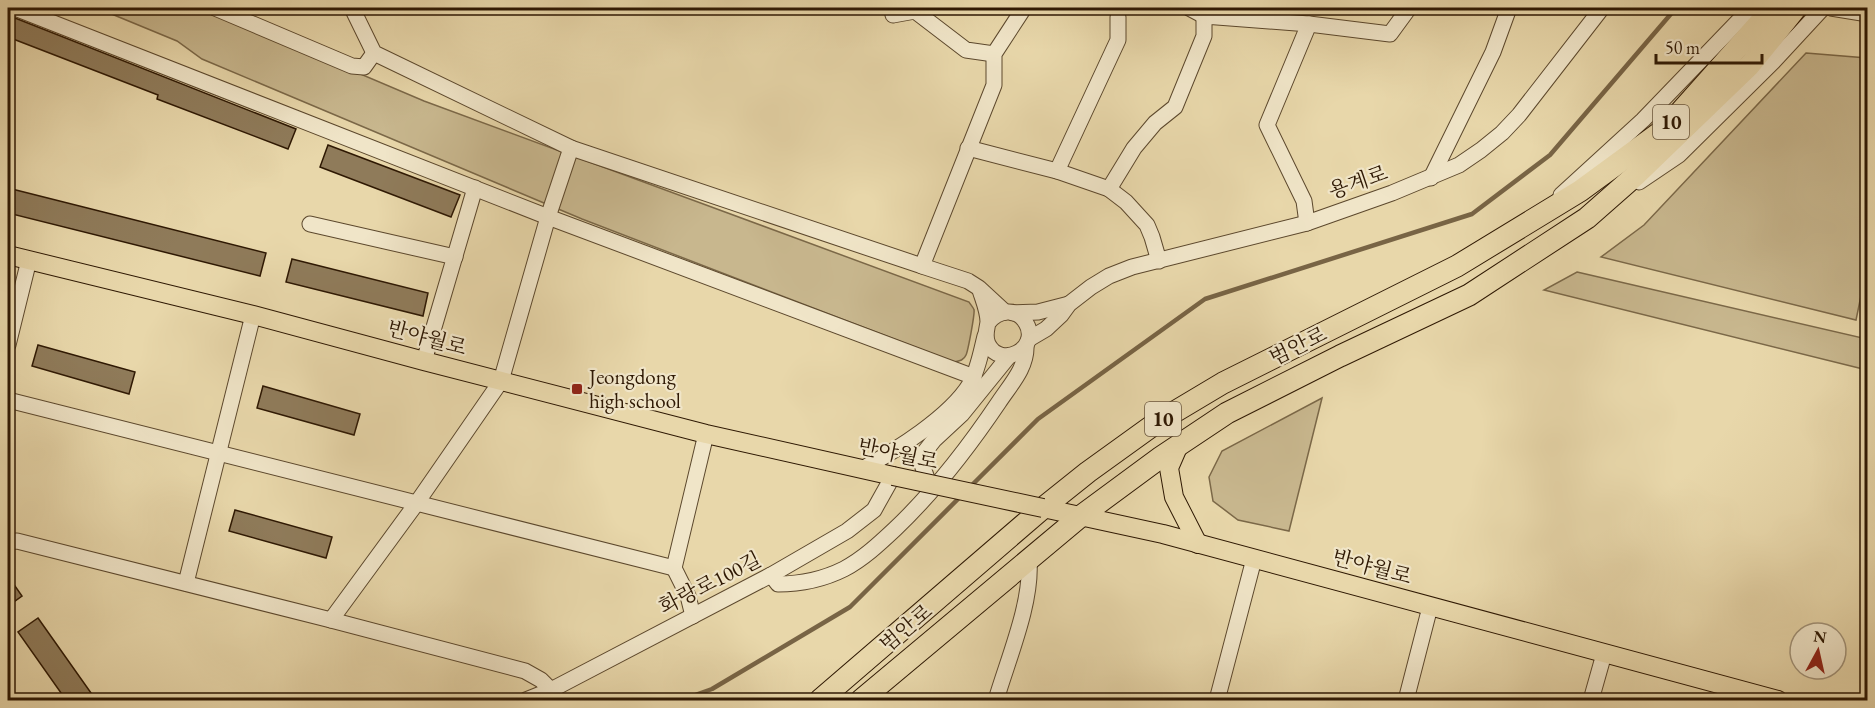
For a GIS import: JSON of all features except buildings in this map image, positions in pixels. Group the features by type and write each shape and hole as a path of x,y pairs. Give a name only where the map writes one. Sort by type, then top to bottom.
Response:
{"highway":[{"name":"범안로","path":"821,699 1042,508 1156,423 1223,383 1457,266 1580,191 1666,128 1773,8"},
{"name":"범안로","path":"861,700 1081,516 1227,413 1469,295 1587,218 1637,174 1749,66 1796,8"}],"main road":[{"name":"반야월로","path":"8,255 253,315 424,362 706,434 1198,544 1778,700"},
{"path":"1179,445 1169,468 1174,497 1198,544"}],"street":[{"path":"15,8 549,217 974,376"},
{"path":"215,8 352,66 364,66 374,53"},
{"path":"352,8 374,53 571,148 968,281 1009,312 1019,315 1028,326 1025,362 978,434 915,510 866,555 818,579 796,584 778,584 771,575"},
{"path":"892,8 893,15 915,11 966,50 994,54"},
{"path":"922,266 994,85 994,54 1024,8"},
{"path":"1189,8 1204,16 1309,24 1390,34 1409,8"},
{"path":"1431,178 1493,52 1509,8"},
{"name":"용계로","path":"1028,342 1046,329 1069,304 1109,276 1307,223 1431,178 1474,155 1502,133 1519,115 1602,8"},
{"path":"1546,212 1643,120 1751,8"},
{"path":"1587,218 1679,155 1773,62 1823,8"},
{"path":"1831,8 1868,14"},
{"path":"1109,189 1134,148 1155,123 1175,106 1204,36 1204,16"},
{"path":"1057,171 1118,40 1118,17"},
{"path":"1307,223 1304,201 1267,125 1309,24"},
{"path":"332,620 501,381 571,148"},
{"path":"968,148 1057,171 1109,189 1126,201 1147,225 1159,261"},
{"path":"424,362 476,188"},
{"path":"309,224 455,257"},
{"path":"8,345 29,260"},
{"path":"979,288 985,303 986,330 990,348 1002,356 1016,355 1028,342"},
{"name":"용계로","path":"1009,312 1038,312 1069,304"},
{"path":"862,469 886,456 940,416 956,401 974,376 986,330 998,314 1009,312"},
{"path":"186,583 253,315"},
{"path":"929,484 921,462 923,454 934,440 962,414 1009,356"},
{"path":"8,400 674,568"},
{"path":"693,616 688,596 674,568 706,434"},
{"name":"화랑로100길","path":"526,700 550,690 771,575 847,531 874,510 892,476"},
{"path":"8,542 17,541 525,670 541,680 550,690"},
{"path":"1216,700 1254,559"},
{"path":"996,700 1028,597 1029,561"},
{"path":"1406,700 1430,606"},
{"path":"1591,700 1605,654"}],"shaded area":[{"path":"97,8 205,8 424,101 969,302 974,313 966,355 962,360 954,362 582,219 202,59 177,41"},
{"path":"1806,53 1867,58 1868,262 1856,320 1601,257 1644,225"},
{"path":"1577,272 1867,339 1867,370 1544,290"},
{"path":"1322,398 1289,531 1238,520 1213,501 1209,477 1222,451"}],"waterway":[{"path":"970,487 1038,419 1205,299 1472,214 1550,155 1676,8"},
{"path":"681,700 712,689 850,607 962,495"}],"place":[{"name":"Jeongdong high school","path":"577,389"}]}
